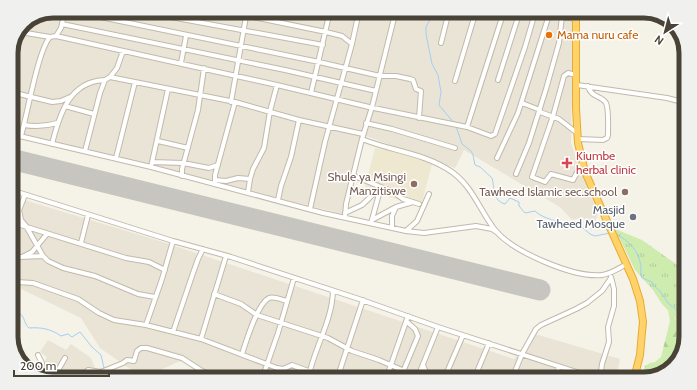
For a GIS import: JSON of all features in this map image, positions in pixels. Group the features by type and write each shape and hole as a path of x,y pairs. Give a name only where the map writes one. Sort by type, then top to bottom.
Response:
{"highway":[{"path":"577,18 576,85 578,136 582,164 637,289 643,322 640,355 636,372"}],"street":[{"path":"56,36 59,32 63,18"},
{"path":"102,18 319,62 380,76 396,76 413,80 415,87 422,91 419,118"},
{"path":"177,18 323,45"},
{"path":"215,182 233,102 238,60 246,18"},
{"path":"268,18 342,36 352,44"},
{"path":"312,93 329,18"},
{"path":"310,209 358,18"},
{"path":"345,215 362,137 372,107 395,18"},
{"path":"441,44 447,18"},
{"path":"455,81 474,18"},
{"path":"467,127 502,18"},
{"path":"498,80 520,18"},
{"path":"25,33 50,37 56,36 204,68 337,100 451,125 467,127 491,136 495,134 534,18"},
{"path":"497,158 509,135 522,104 548,18"},
{"path":"516,174 540,111 557,50 562,18"},
{"path":"62,24 316,76 376,91"},
{"path":"181,63 186,36"},
{"path":"21,136 42,54 50,37"},
{"path":"18,94 52,102 60,101 71,96 89,83 105,80 110,77 116,68 123,51"},
{"path":"182,176 181,171 200,96 204,68"},
{"path":"576,75 568,73 564,76 553,116 532,176 545,182 551,174 573,180 582,164"},
{"path":"110,77 233,102 299,120 330,126 444,167 466,184 498,233"},
{"path":"85,151 94,114 105,80"},
{"path":"116,158 135,82"},
{"path":"248,192 253,168 264,148 270,111 277,85"},
{"path":"576,85 667,98 679,101"},
{"path":"522,104 553,116 567,124 578,136 603,140 607,138 608,135 607,105 603,100 591,92 588,86"},
{"path":"152,165 168,89"},
{"path":"52,144 57,123 71,96"},
{"path":"65,106 94,114"},
{"path":"278,200 291,156 299,120"},
{"path":"24,125 47,126 57,123"},
{"path":"366,123 392,129 455,148"},
{"path":"18,135 152,165 182,176 215,182 310,209 345,215 406,231 424,233 476,226 488,228 529,254 551,265 593,275 609,273 627,264"},
{"path":"158,141 188,148"},
{"path":"152,165 183,163 209,168 218,165"},
{"path":"354,176 392,191 399,197 419,204"},
{"path":"215,182 229,181 236,178 250,179"},
{"path":"345,215 362,205 381,187"},
{"path":"371,222 381,187"},
{"path":"18,192 226,256 363,300 438,327 576,372"},
{"path":"406,231 417,221 429,194"},
{"path":"25,195 19,210 20,218 43,256 54,264 63,268 95,276 138,294 155,298"},
{"path":"371,222 396,207 413,202"},
{"path":"392,228 392,216 396,207"},
{"path":"81,243 88,215"},
{"path":"18,225 81,243 131,260 149,262 165,270"},
{"path":"30,254 47,234"},
{"path":"146,325 174,241"},
{"path":"174,332 192,276 203,249"},
{"path":"20,257 40,250"},
{"path":"20,257 43,256"},
{"path":"200,339 226,256"},
{"path":"600,372 609,342 608,327 614,306 614,289 609,273"},
{"path":"265,372 294,278"},
{"path":"515,372 522,354 536,329 541,325 587,303 602,291 611,278"},
{"path":"18,282 30,282 78,299 99,313 114,320 146,325 200,339 281,369 292,365 310,371 321,336 329,317 333,291"},
{"path":"214,294 241,304 257,315 321,336 348,349 404,371 418,336 415,329 406,321"},
{"path":"242,354 248,334 257,315 267,300 269,298 274,298 287,301"},
{"path":"340,372 363,300"},
{"path":"388,372 408,316"},
{"path":"420,372 438,327"},
{"path":"447,372 463,335"},
{"path":"477,372 489,344"},
{"path":"86,372 88,370 101,372 126,360 134,361 139,349 147,348 182,358 206,372"},
{"path":"38,355 42,363 40,369"},
{"path":"57,372 65,358"},
{"path":"423,364 427,372"},
{"path":"557,372 559,367"}],"shaded area":[{"path":"53,18 572,18 571,143 598,213 592,231 583,217 572,220 560,207 464,150 455,168 366,136 345,213 339,213 18,135 18,51 19,44 24,34 28,28 34,24"},
{"path":"375,148 406,153 432,164 421,206 364,190"},
{"path":"18,198 163,242 514,359 535,334 620,359 617,372 208,372 180,361 156,372 134,372 100,348 81,318 18,287"},
{"path":"48,340 66,350 71,344 91,358 97,372 44,371 41,369 47,357 40,352"}],"green space":[{"path":"615,229 642,240 679,266 679,322 662,304 653,290 635,270"},
{"path":"668,310 679,323 678,346 672,358 665,365 653,371 643,372 645,366 655,362 661,357 670,321"}],"waterway":[{"path":"431,18 426,27 426,34 432,64 438,75 441,92 439,105 454,123"},
{"path":"456,126 462,144 471,151 473,155 475,165 480,167 492,178 498,200 505,204 510,198 519,202 519,206 525,213 535,211 555,221 562,222 563,226 583,228 595,236 610,233"},
{"path":"615,234 625,239 635,250 640,260 642,278 652,282 652,284 660,291 668,303 679,312"},
{"path":"18,315 20,314 23,317 29,328 46,329 61,336 68,334 72,337 80,332 92,347 101,355 104,368"},
{"path":"108,372 118,372"}],"runway":[{"path":"18,161 540,290"}],"place":[{"name":"Mama nuru cafe","path":"549,35"},
{"name":"Kiumbe herbal clinic","path":"567,163"},
{"name":"Shule ya Msingi Manzitiswe","path":"414,184"},
{"name":"Tawheed Islamic sec.school","path":"625,192"},
{"name":"Masjid Tawheed Mosque","path":"633,217"}]}
